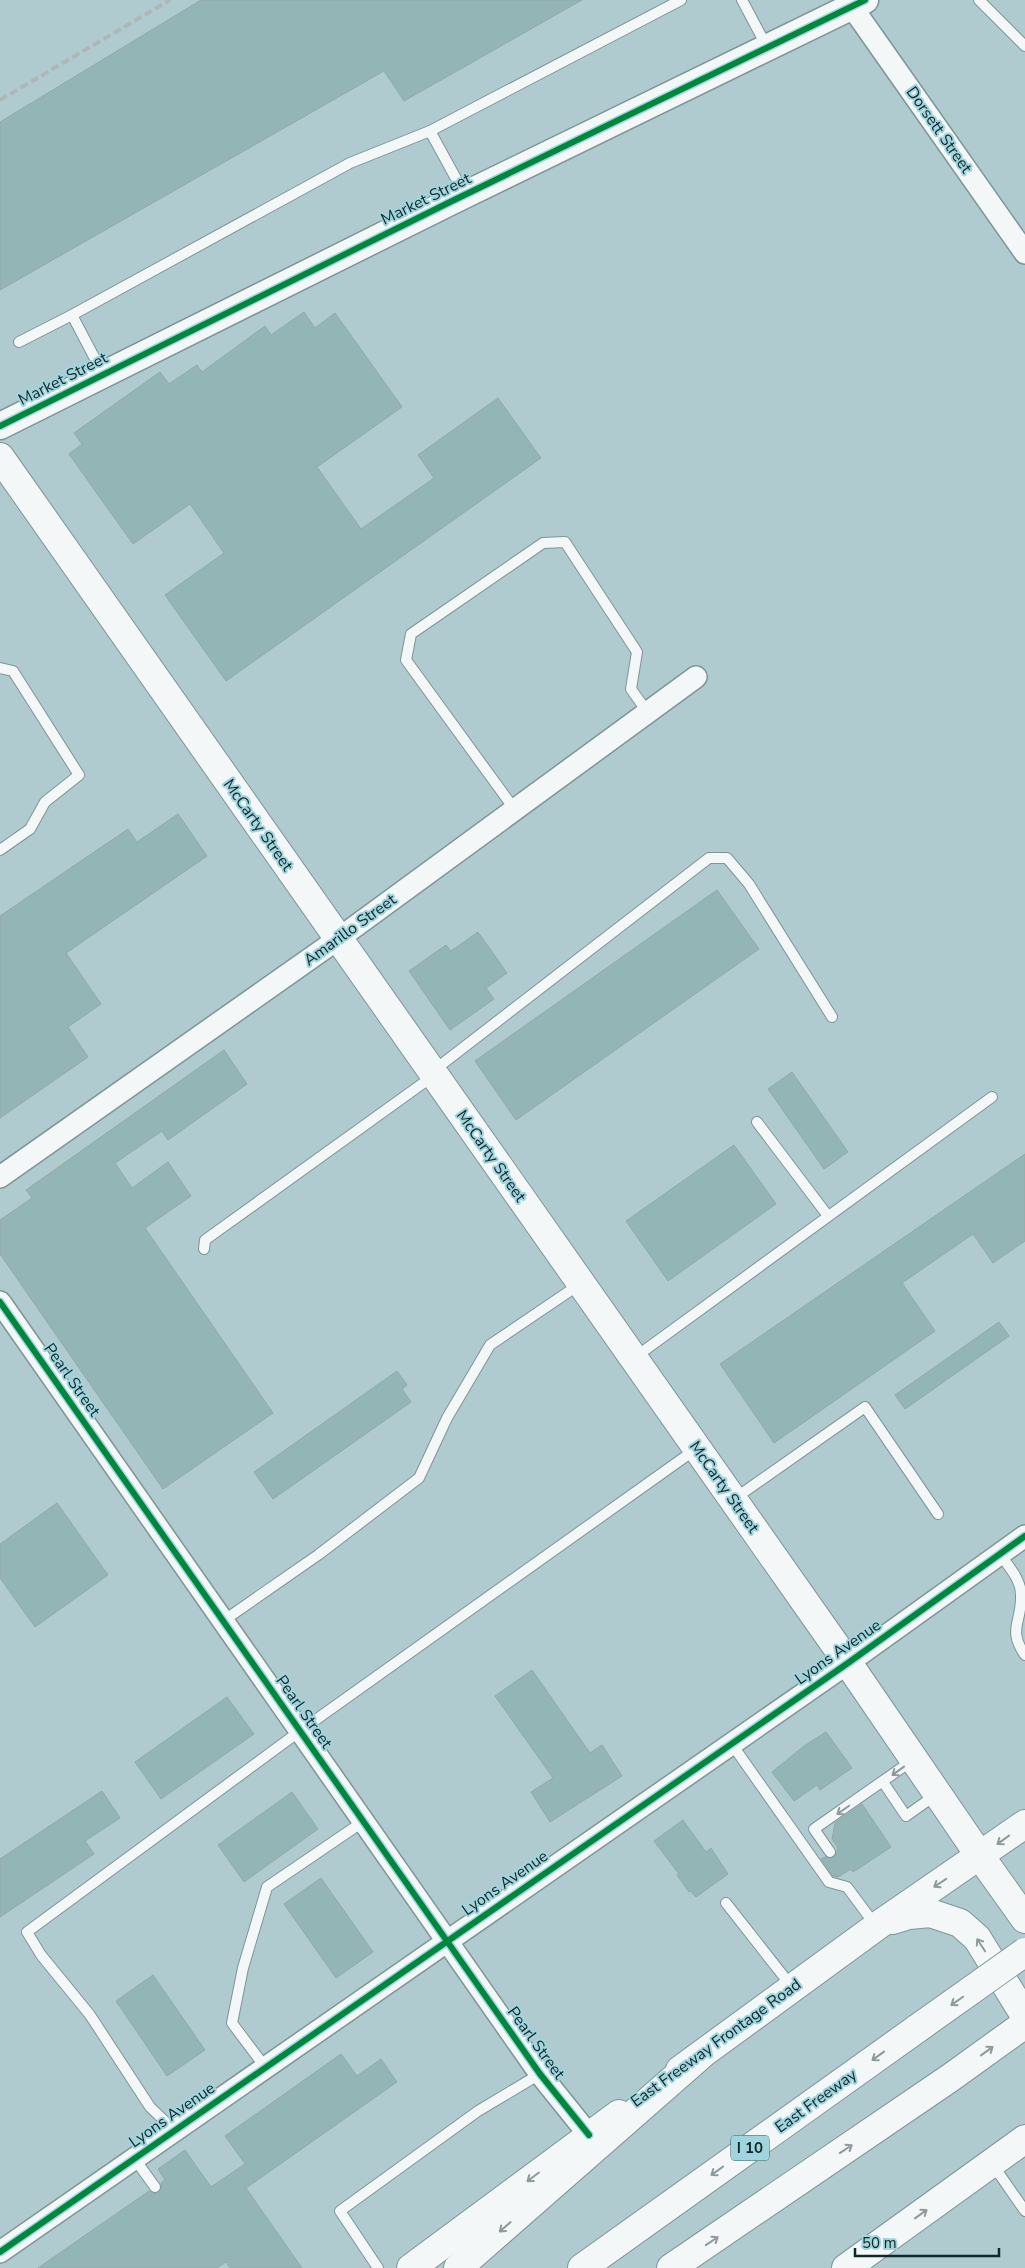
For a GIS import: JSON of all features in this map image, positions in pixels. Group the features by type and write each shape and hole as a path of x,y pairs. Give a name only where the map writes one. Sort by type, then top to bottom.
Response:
{"main road":[{"name":"McCarty Street","path":"0,457 733,1499 1025,1918"},
{"name":"East Freeway Frontage Road","path":"411,2268 589,2135 878,1925 1025,1824"},
{"path":"878,1925 909,1915 930,1913 960,1923 977,1938 1025,2016"},
{"name":"East Freeway","path":"582,2268 1025,1952"},
{"path":"672,2268 950,2078 1025,2024"},
{"path":"458,2268 700,2056"},
{"path":"846,2268 1025,2139"}],"street":[{"name":"Market Street","path":"0,426 465,194 858,3"},
{"name":"Dorsett Street","path":"858,3 1025,253"},
{"name":"Amarillo Street","path":"0,1177 338,940 696,677"},
{"name":"Pearl Street","path":"0,1302 540,2074 589,2135"},
{"name":"Lyons Avenue","path":"0,2252 446,1940 848,1663 1025,1536"}],"lane":[{"path":"19,342 350,163 430,131 681,0"},
{"path":"742,0 768,48"},
{"path":"979,0 1025,46"},
{"path":"430,131 465,194"},
{"path":"72,315 103,374"},
{"path":"515,810 406,660 411,634 543,544 565,542 636,652 631,690 648,713"},
{"path":"0,668 13,671 79,775 45,802 30,829 0,850"},
{"path":"204,1249 205,1240 433,1073 708,858 727,858 749,884 832,1017"},
{"path":"634,1358 992,1097"},
{"path":"757,1122 828,1216"},
{"path":"223,1620 318,1555 419,1478 447,1418 490,1345 581,1283"},
{"path":"733,1499 865,1407 938,1514"},
{"path":"174,2130 150,2107 90,2015 41,1955 27,1932 300,1731 697,1449"},
{"path":"1000,1554 1019,1585 1021,1595 1015,1639 1025,1655"},
{"path":"731,1743 829,1882 847,1887"},
{"path":"800,1840 914,1759"},
{"path":"883,1782 906,1816 938,1794"},
{"path":"264,2067 232,2023 242,1968 267,1887 364,1822"},
{"path":"814,1829 830,1852"},
{"path":"845,1874 847,1887 878,1925"},
{"path":"726,1904 792,1988"},
{"path":"378,2268 340,2211 478,2111 540,2074"},
{"path":"134,2158 155,2187"},
{"path":"992,2163 1024,2209"}],"building":[{"path":"201,0 582,0 404,101 384,71 0,290 0,122"},
{"path":"304,312 315,328 335,313 402,407 317,467 361,529 434,478 418,455 498,398 541,458 226,681 165,595 224,553 190,504 133,544 69,454 82,444 74,433 160,372 169,384 197,365 202,372 265,326 271,335"},
{"path":"178,814 207,856 66,953 101,1004 68,1027 88,1057 0,1118 0,916 128,829 137,842"},
{"path":"717,890 759,949 516,1120 475,1061"},
{"path":"478,932 507,973 486,988 494,999 450,1030 409,971 446,945 451,951"},
{"path":"224,1050 247,1084 168,1140 162,1131 115,1163 132,1188 168,1162 191,1196 145,1228 273,1413 163,1489 0,1254 0,1220 32,1198 26,1190"},
{"path":"792,1072 848,1152 824,1169 768,1089"},
{"path":"734,1145 776,1204 668,1281 626,1221"},
{"path":"1025,1154 1025,1241 993,1263 973,1234 902,1283 935,1331 774,1443 720,1364"},
{"path":"999,1322 1009,1336 905,1409 895,1395"},
{"path":"397,1371 407,1385 402,1389 411,1402 273,1499 254,1472"},
{"path":"57,1503 108,1575 35,1627 0,1578 0,1544"},
{"path":"532,1670 590,1753 602,1745 622,1776 550,1822 531,1792 553,1778 495,1696"},
{"path":"227,1697 254,1734 161,1799 135,1762"},
{"path":"826,1732 852,1768 820,1790 817,1785 794,1801 772,1772 804,1746"},
{"path":"102,1791 120,1818 85,1841 94,1854 0,1917 0,1859"},
{"path":"292,1792 318,1829 244,1882 218,1845"},
{"path":"862,1804 891,1847 853,1872 851,1869 838,1877 833,1876 821,1859 825,1857 831,1859 836,1854 838,1848 832,1839 835,1823"},
{"path":"683,1820 706,1852 711,1848 728,1874 696,1897 691,1891 689,1892 677,1875 679,1874 654,1841"},
{"path":"321,1878 373,1952 336,1978 284,1904"},
{"path":"153,1975 205,2050 167,2076 116,2001"},
{"path":"341,2054 357,2076 381,2059 397,2082 246,2188 302,2268 230,2268 226,2262 217,2268 38,2268 149,2191 155,2194 159,2192 162,2187 161,2183 165,2180 158,2169 185,2150 211,2187 245,2164 225,2136"}],"railway":[{"path":"0,100 170,0"}],"cycle path":[{"path":"0,426 450,202 865,0"},
{"path":"0,1302 540,2074 589,2135"},
{"path":"0,2252 848,1663 1025,1536"}]}
